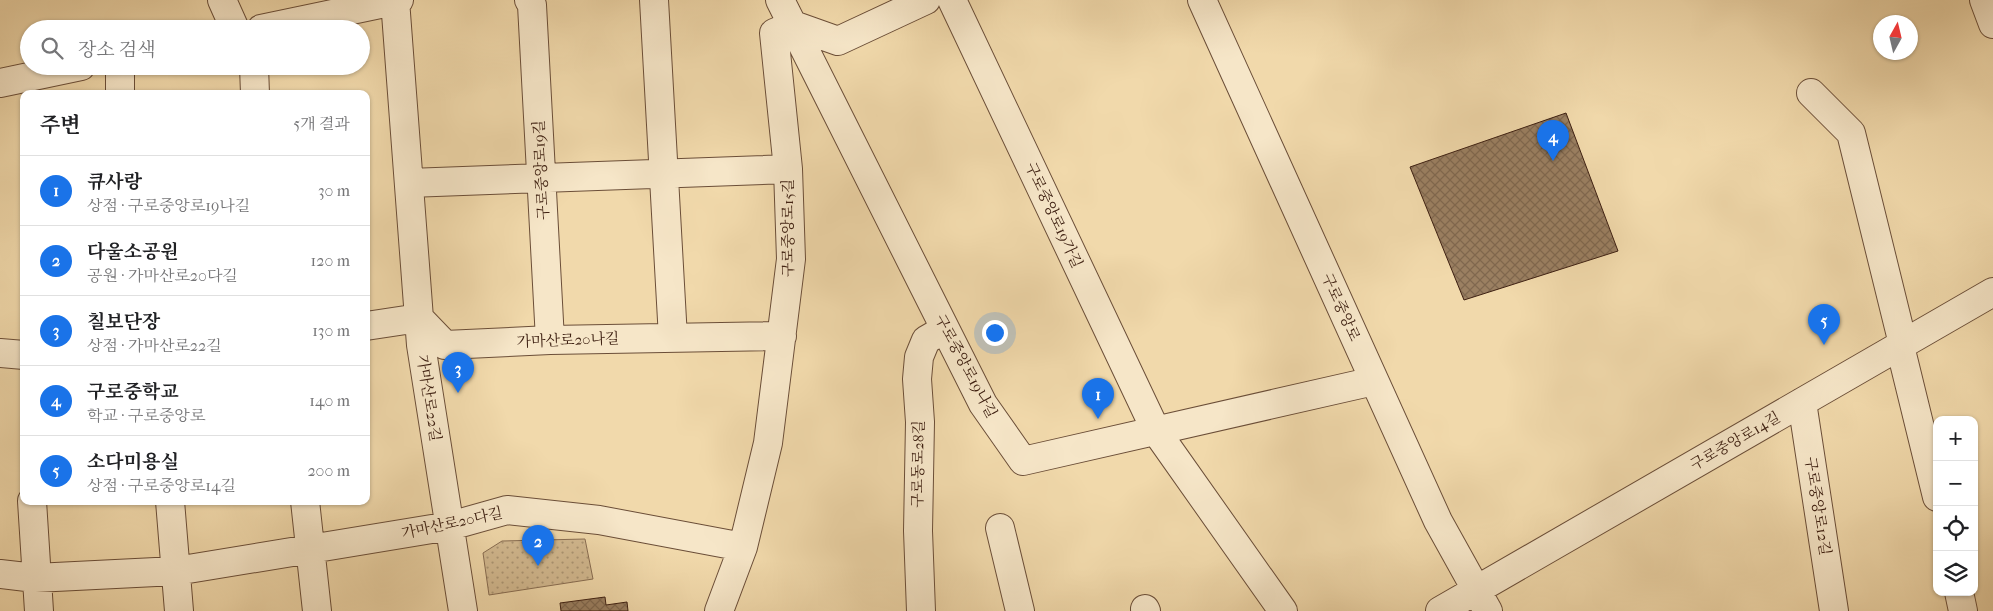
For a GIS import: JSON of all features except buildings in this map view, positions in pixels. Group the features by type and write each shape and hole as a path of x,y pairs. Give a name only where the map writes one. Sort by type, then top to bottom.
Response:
{"street":[{"path":"222,0 231,20"},
{"path":"303,20 396,0"},
{"name":"가마산로22길","path":"396,0 421,345 463,611"},
{"name":"구로중앙로19길","path":"529,0 532,5 550,340"},
{"path":"654,0 672,338"},
{"name":"구로중앙로19나길","path":"780,0 983,404 1023,461 1374,381"},
{"path":"793,25 838,41 926,0"},
{"name":"구로중앙로19가길","path":"952,0 1156,431"},
{"name":"구로중앙로","path":"1202,0 1438,521 1482,601"},
{"path":"1984,0 1993,24"},
{"name":"구로중앙로15길","path":"719,611 743,547 768,444 782,336 791,259 788,169 774,33 793,25"},
{"path":"0,83 38,75"},
{"path":"120,75 120,90"},
{"path":"254,75 255,90"},
{"path":"1811,93 1850,133 1933,480"},
{"path":"409,183 788,169"},
{"name":"구로중앙로14길","path":"1482,601 1802,402 1993,292"},
{"path":"370,325 419,318"},
{"name":"가마산로20나길","path":"419,318 446,345 550,340 782,336"},
{"name":"구로동로28길","path":"922,611 918,531 920,422 917,380 919,357 926,340 945,329"},
{"path":"0,353 20,355"},
{"name":"구로중앙로12길","path":"1802,402 1834,611"},
{"path":"1156,431 1283,611"},
{"path":"32,505 38,611"},
{"path":"170,505 179,611"},
{"path":"305,505 317,611"},
{"name":"가마산로20다길","path":"0,574 35,578 176,571 450,526 507,510 599,520 743,547"},
{"path":"1000,528 1020,611"},
{"path":"1960,596 1963,611"},
{"path":"1440,611 1482,601"}],"shaded area":[{"path":"585,539 593,579 489,595 483,553 502,541"}],"place":[{"name":"구로중학교","path":"1553,161"},
{"name":"소다미용실","path":"1824,345"},
{"name":"칠보단장","path":"458,393"},
{"name":"큐사랑","path":"1098,419"},
{"name":"다울소공원","path":"538,566"}]}
